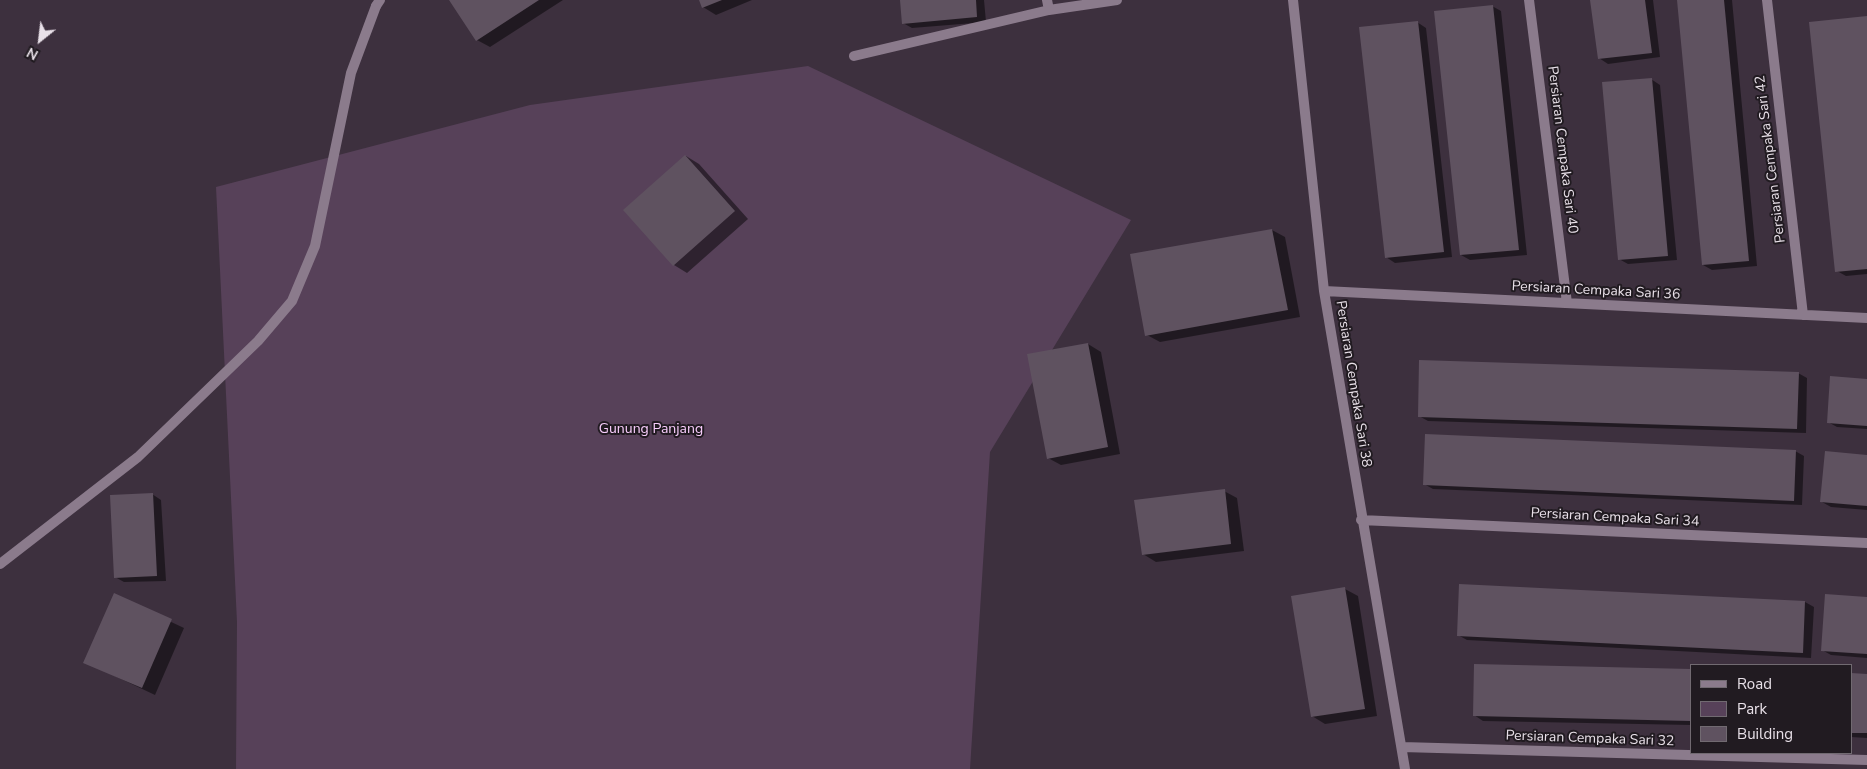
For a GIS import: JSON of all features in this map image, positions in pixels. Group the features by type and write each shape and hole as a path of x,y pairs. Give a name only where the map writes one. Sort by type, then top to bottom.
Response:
{"street":[{"path":"854,56 1048,5 1117,0"},
{"name":"Persiaran Cempaka Sari 38","path":"1293,0 1324,291 1361,520 1405,769"},
{"name":"Persiaran Cempaka Sari 40","path":"1529,0 1567,304"},
{"name":"Persiaran Cempaka Sari 42","path":"1767,0 1803,315"},
{"path":"0,564 138,457 258,341 292,301 315,246 352,73 378,3"},
{"name":"Persiaran Cempaka Sari 36","path":"1324,291 1867,318"},
{"name":"Persiaran Cempaka Sari 34","path":"1361,520 1867,543"},
{"name":"Persiaran Cempaka Sari 32","path":"1402,747 1867,760"}],"green space":[{"name":"Gunung Panjang","path":"808,66 1131,220 990,452 970,769 236,769 237,622 216,187 530,105"}],"building":[{"path":"449,0 539,0 476,41"},
{"path":"699,0 722,0 702,8"},
{"path":"900,0 976,0 977,17 902,24"},
{"path":"1590,0 1645,0 1652,53 1598,59"},
{"path":"1677,0 1724,0 1749,261 1702,265"},
{"path":"1493,5 1519,250 1460,255 1434,11"},
{"path":"1867,16 1867,269 1835,272 1809,22"},
{"path":"1418,21 1444,252 1385,258 1359,27"},
{"path":"1652,78 1668,256 1618,260 1602,82"},
{"path":"685,155 735,211 673,266 623,210"},
{"path":"1272,229 1288,310 1145,336 1130,254"},
{"path":"1088,343 1108,447 1047,459 1027,354"},
{"path":"1419,360 1799,372 1797,429 1418,417"},
{"path":"1830,376 1867,379 1867,426 1827,423"},
{"path":"1425,434 1796,450 1794,501 1423,485"},
{"path":"1825,451 1867,455 1867,506 1820,502"},
{"path":"1225,489 1231,544 1142,555 1134,500"},
{"path":"153,493 157,576 114,578 110,495"},
{"path":"1459,584 1805,601 1803,653 1457,636"},
{"path":"1345,587 1365,709 1311,717 1291,596"},
{"path":"114,593 172,619 142,688 83,663"},
{"path":"1825,594 1867,597 1867,654 1821,651"},
{"path":"1474,664 1690,669 1690,721 1473,716"},
{"path":"1852,673 1867,674 1867,733 1852,733"}]}
